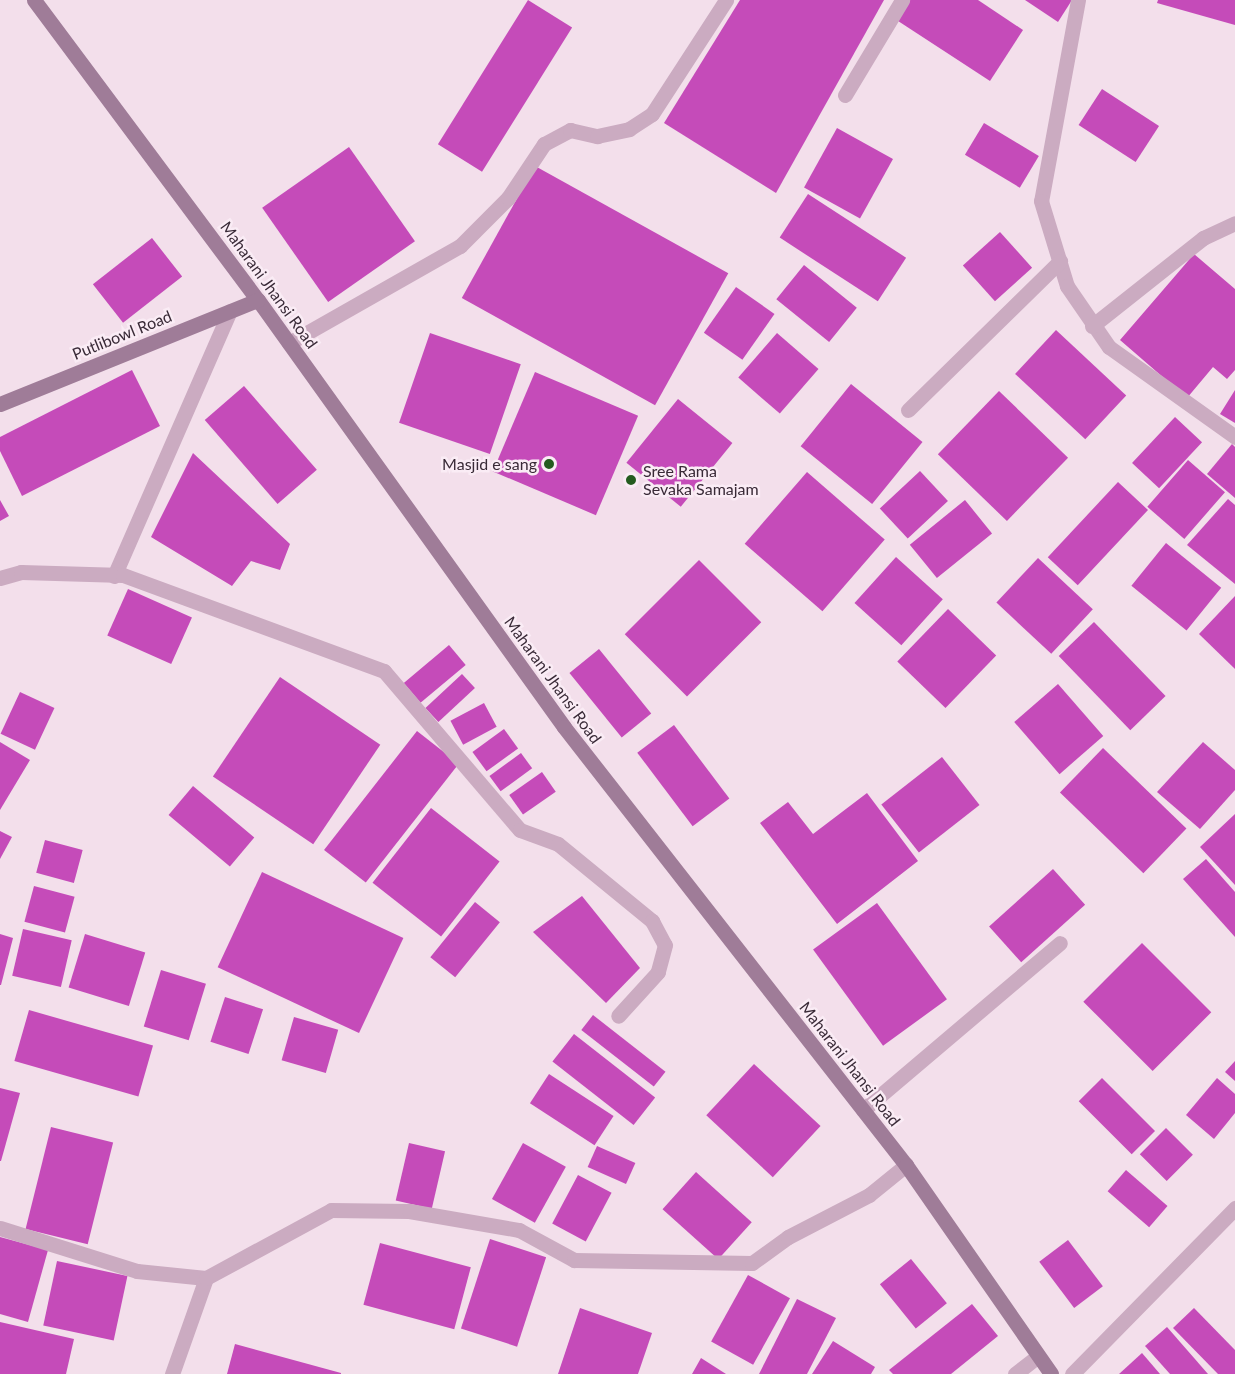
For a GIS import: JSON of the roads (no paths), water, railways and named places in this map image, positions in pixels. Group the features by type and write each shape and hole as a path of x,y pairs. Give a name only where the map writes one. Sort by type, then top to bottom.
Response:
{"street":[{"name":"Maharani Jhansi Road","path":"34,0 258,300 564,727 906,1166 1051,1374"},
{"path":"289,343 460,246 508,198 544,144 570,130 597,136 629,129 652,114 726,0"},
{"path":"845,95 902,0"},
{"path":"1078,0 1041,201 1067,286 1092,326 1109,347 1164,391 1235,437"},
{"path":"1092,326 1203,238 1235,223"},
{"path":"908,410 1060,261"},
{"name":"Putlibowl Road","path":"0,404 258,300"},
{"path":"114,576 230,311"},
{"path":"0,579 21,572 114,576 167,588 318,651 347,654 384,671 520,830 558,844 652,921 665,945 658,972 618,1016"},
{"path":"863,1110 1060,943"},
{"path":"0,1228 137,1272 206,1278 331,1210 409,1212 519,1230 574,1260 752,1263 788,1237 869,1195 906,1166"},
{"path":"1072,1374 1235,1208"},
{"path":"172,1374 206,1278"},
{"path":"1015,1374 1038,1356"}],"place":[{"name":"Masjid e sang","path":"549,464"},
{"name":"Sree Rama Sevaka Samajam","path":"631,480"}]}
